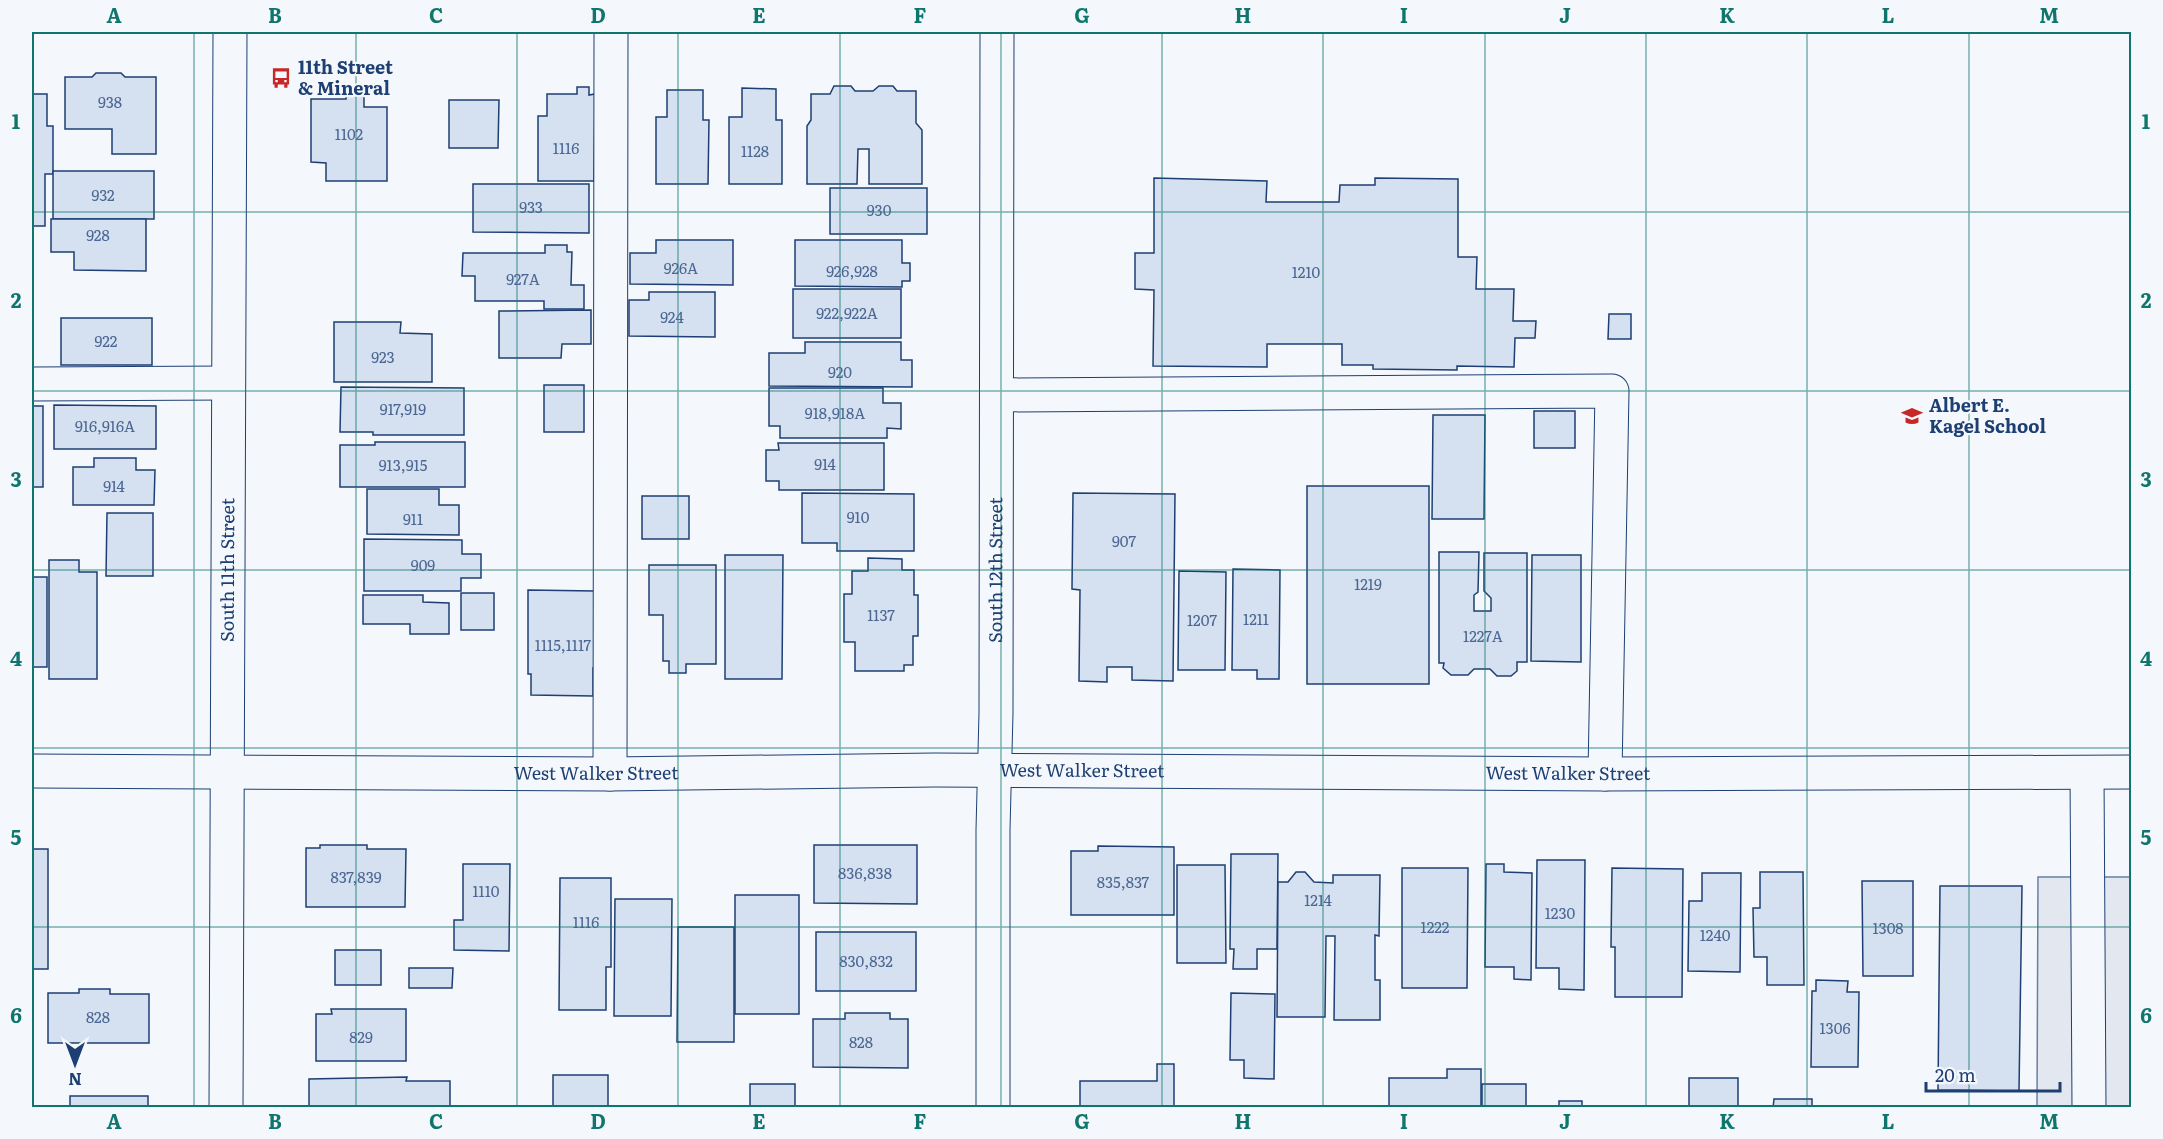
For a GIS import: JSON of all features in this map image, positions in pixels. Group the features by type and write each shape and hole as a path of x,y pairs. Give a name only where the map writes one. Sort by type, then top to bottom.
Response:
{"street":[{"name":"South 11th Street","path":"226,1107 230,32"},
{"path":"610,774 611,32"},
{"name":"South 12th Street","path":"993,1107 997,32"},
{"path":"32,384 228,383"},
{"path":"997,395 1612,391 1605,774"},
{"name":"West Walker Street","path":"32,771 610,774 994,770 1605,774 2132,772"},
{"path":"2087,772 2089,1107"}],"shaded area":[{"path":"2038,877 2131,877 2131,1107 2037,1108"}],"building":[{"path":"96,73 121,73 125,77 156,77 156,154 112,154 112,129 65,129 65,77 92,77"},
{"path":"834,86 851,86 855,91 873,91 879,86 893,86 897,91 916,91 916,123 922,130 922,184 869,184 869,149 858,149 857,184 807,184 807,126 811,120 811,94 830,94"},
{"path":"577,87 589,87 589,95 595,94 594,181 538,181 538,116 547,116 547,94 577,94"},
{"path":"742,88 776,89 776,120 782,120 782,184 729,184 729,117 742,117"},
{"path":"667,90 703,90 703,120 709,120 708,184 656,184 656,117 667,117"},
{"path":"32,94 47,94 47,126 53,126 53,174 45,174 45,226 32,226"},
{"path":"346,94 364,94 364,107 387,107 387,181 326,181 326,163 311,162 311,99 346,99"},
{"path":"449,100 499,100 498,148 449,148"},
{"path":"53,171 154,171 154,219 53,219"},
{"path":"1154,178 1267,181 1266,202 1339,202 1340,185 1375,185 1375,178 1458,179 1458,257 1477,257 1476,289 1514,289 1513,321 1536,321 1535,338 1515,338 1514,367 1457,366 1457,370 1373,369 1373,365 1342,365 1342,344 1267,344 1267,367 1153,366 1154,290 1135,289 1135,253 1154,253"},
{"path":"473,184 589,184 589,233 473,232"},
{"path":"830,188 927,188 927,234 830,234"},
{"path":"51,219 146,219 146,271 74,270 74,252 51,252"},
{"path":"656,240 733,240 733,285 630,284 630,253 656,253"},
{"path":"795,240 902,240 902,263 910,263 910,281 902,281 902,287 795,286"},
{"path":"545,245 567,245 567,252 572,252 571,285 584,285 584,309 544,309 544,301 475,301 475,276 462,276 463,253 545,253"},
{"path":"793,289 901,289 901,338 793,338"},
{"path":"649,292 715,292 715,337 629,336 629,300 649,300"},
{"path":"591,310 591,344 562,344 561,358 499,358 499,311"},
{"path":"1609,314 1631,314 1631,339 1608,339"},
{"path":"61,318 152,318 152,365 61,365"},
{"path":"334,322 401,322 400,333 432,334 432,382 334,382"},
{"path":"805,342 901,342 901,360 912,360 912,387 769,386 769,353 805,353"},
{"path":"544,385 584,385 584,432 544,432"},
{"path":"341,387 464,388 464,435 373,435 373,432 340,432"},
{"path":"769,388 883,388 883,403 901,403 901,429 887,428 887,438 780,438 780,426 769,426"},
{"path":"54,405 156,406 156,449 54,449"},
{"path":"32,406 43,406 43,487 32,487"},
{"path":"1534,411 1575,411 1575,448 1534,448"},
{"path":"1433,415 1485,415 1484,519 1432,519"},
{"path":"375,442 465,442 465,487 340,487 340,445 375,445"},
{"path":"778,443 884,443 884,490 779,490 779,481 766,481 766,450 779,450"},
{"path":"94,458 136,458 136,470 155,470 154,505 73,505 73,467 94,467"},
{"path":"1307,486 1429,486 1429,684 1307,684"},
{"path":"367,489 439,489 439,505 459,505 459,535 367,534"},
{"path":"802,493 914,494 914,551 837,551 837,543 802,543"},
{"path":"1073,493 1175,494 1173,681 1132,680 1132,667 1107,667 1107,682 1079,681 1080,590 1072,589"},
{"path":"642,496 689,496 689,539 642,539"},
{"path":"107,513 153,513 153,576 106,576"},
{"path":"364,539 462,540 462,554 481,554 481,578 461,578 461,591 364,591"},
{"path":"1439,552 1479,552 1478,592 1474,595 1474,611 1491,611 1491,598 1484,591 1484,553 1527,553 1527,662 1517,662 1517,671 1511,676 1497,676 1490,669 1474,669 1468,675 1451,675 1443,668 1444,663 1439,663"},
{"path":"725,555 783,555 782,679 725,679"},
{"path":"1532,555 1581,555 1581,662 1531,661"},
{"path":"868,558 902,559 902,570 914,570 914,595 918,595 918,636 913,636 913,665 904,665 904,671 855,671 855,642 844,642 844,594 852,594 852,571 868,571"},
{"path":"49,560 79,560 79,572 97,572 97,679 49,679"},
{"path":"649,565 716,565 716,664 686,664 686,673 669,673 669,661 663,661 663,615 649,615"},
{"path":"1233,569 1280,570 1279,679 1257,679 1257,670 1232,670"},
{"path":"1179,571 1226,572 1225,670 1178,670"},
{"path":"32,577 47,577 47,667 32,667"},
{"path":"528,590 595,591 598,668 593,668 593,696 531,695 531,674 528,674"},
{"path":"461,593 494,593 494,630 461,630"},
{"path":"363,595 423,595 423,602 449,603 449,634 410,634 410,624 363,624"},
{"path":"320,845 367,845 367,849 406,849 405,907 306,907 306,848 320,848"},
{"path":"814,845 917,845 917,904 814,903"},
{"path":"1098,846 1174,847 1174,915 1071,915 1071,851 1098,851"},
{"path":"32,849 48,849 48,969 32,969"},
{"path":"1231,854 1278,854 1277,949 1257,949 1257,969 1233,969 1234,949 1230,949"},
{"path":"1537,860 1585,860 1584,990 1559,989 1559,968 1536,968"},
{"path":"463,864 510,864 509,951 454,950 454,920 463,920"},
{"path":"1486,864 1504,864 1504,872 1532,873 1531,980 1514,979 1514,967 1485,967"},
{"path":"1177,865 1225,865 1226,963 1177,963"},
{"path":"1402,868 1468,868 1467,988 1402,988"},
{"path":"1612,868 1683,869 1682,997 1615,997 1615,947 1611,947"},
{"path":"1296,872 1305,872 1314,882 1333,883 1333,875 1380,875 1379,936 1375,935 1375,980 1380,980 1380,1020 1334,1020 1335,936 1326,936 1325,1017 1277,1017 1278,882 1288,882"},
{"path":"1760,872 1803,872 1804,985 1767,985 1767,957 1754,957 1753,908 1760,908"},
{"path":"1702,873 1741,873 1740,972 1688,971 1689,901 1702,901"},
{"path":"560,878 611,878 611,967 606,967 606,1010 559,1010"},
{"path":"1862,881 1913,881 1913,976 1863,976"},
{"path":"1940,886 2022,886 2019,1091 1938,1090"},
{"path":"735,895 799,895 799,1014 735,1014"},
{"path":"615,899 672,899 671,1016 614,1016"},
{"path":"678,927 734,927 734,1042 677,1042"},
{"path":"816,932 916,932 916,991 816,991"},
{"path":"335,950 381,950 381,985 335,985"},
{"path":"409,968 453,968 452,988 409,988"},
{"path":"1816,980 1848,981 1847,992 1859,992 1858,1067 1811,1067 1812,991 1816,991"},
{"path":"79,989 110,989 110,994 149,994 149,1043 48,1043 48,993 79,993"},
{"path":"1231,993 1275,994 1274,1079 1244,1078 1244,1060 1230,1060"},
{"path":"331,1009 406,1009 406,1061 316,1061 316,1014 332,1014"},
{"path":"845,1013 890,1013 890,1019 908,1019 908,1068 813,1067 813,1019 845,1019"},
{"path":"1157,1064 1174,1064 1174,1108 1080,1108 1080,1081 1157,1081"},
{"path":"1447,1069 1481,1069 1481,1108 1389,1108 1389,1078 1447,1078"},
{"path":"553,1075 608,1075 608,1108 553,1108"},
{"path":"407,1077 406,1081 450,1081 450,1108 309,1108 309,1079"},
{"path":"1689,1078 1738,1078 1738,1108 1689,1108"},
{"path":"750,1084 795,1084 795,1108 750,1108"},
{"path":"1482,1084 1526,1084 1526,1108 1482,1108"},
{"path":"70,1096 148,1096 148,1108 70,1108"},
{"path":"1774,1099 1812,1099 1812,1108 1773,1108"},
{"path":"1559,1101 1582,1101 1582,1108 1559,1108"}],"place":[{"name":"11th Street & Mineral","path":"281,78"},
{"name":"Albert E. Kagel School","path":"1912,416"}]}
